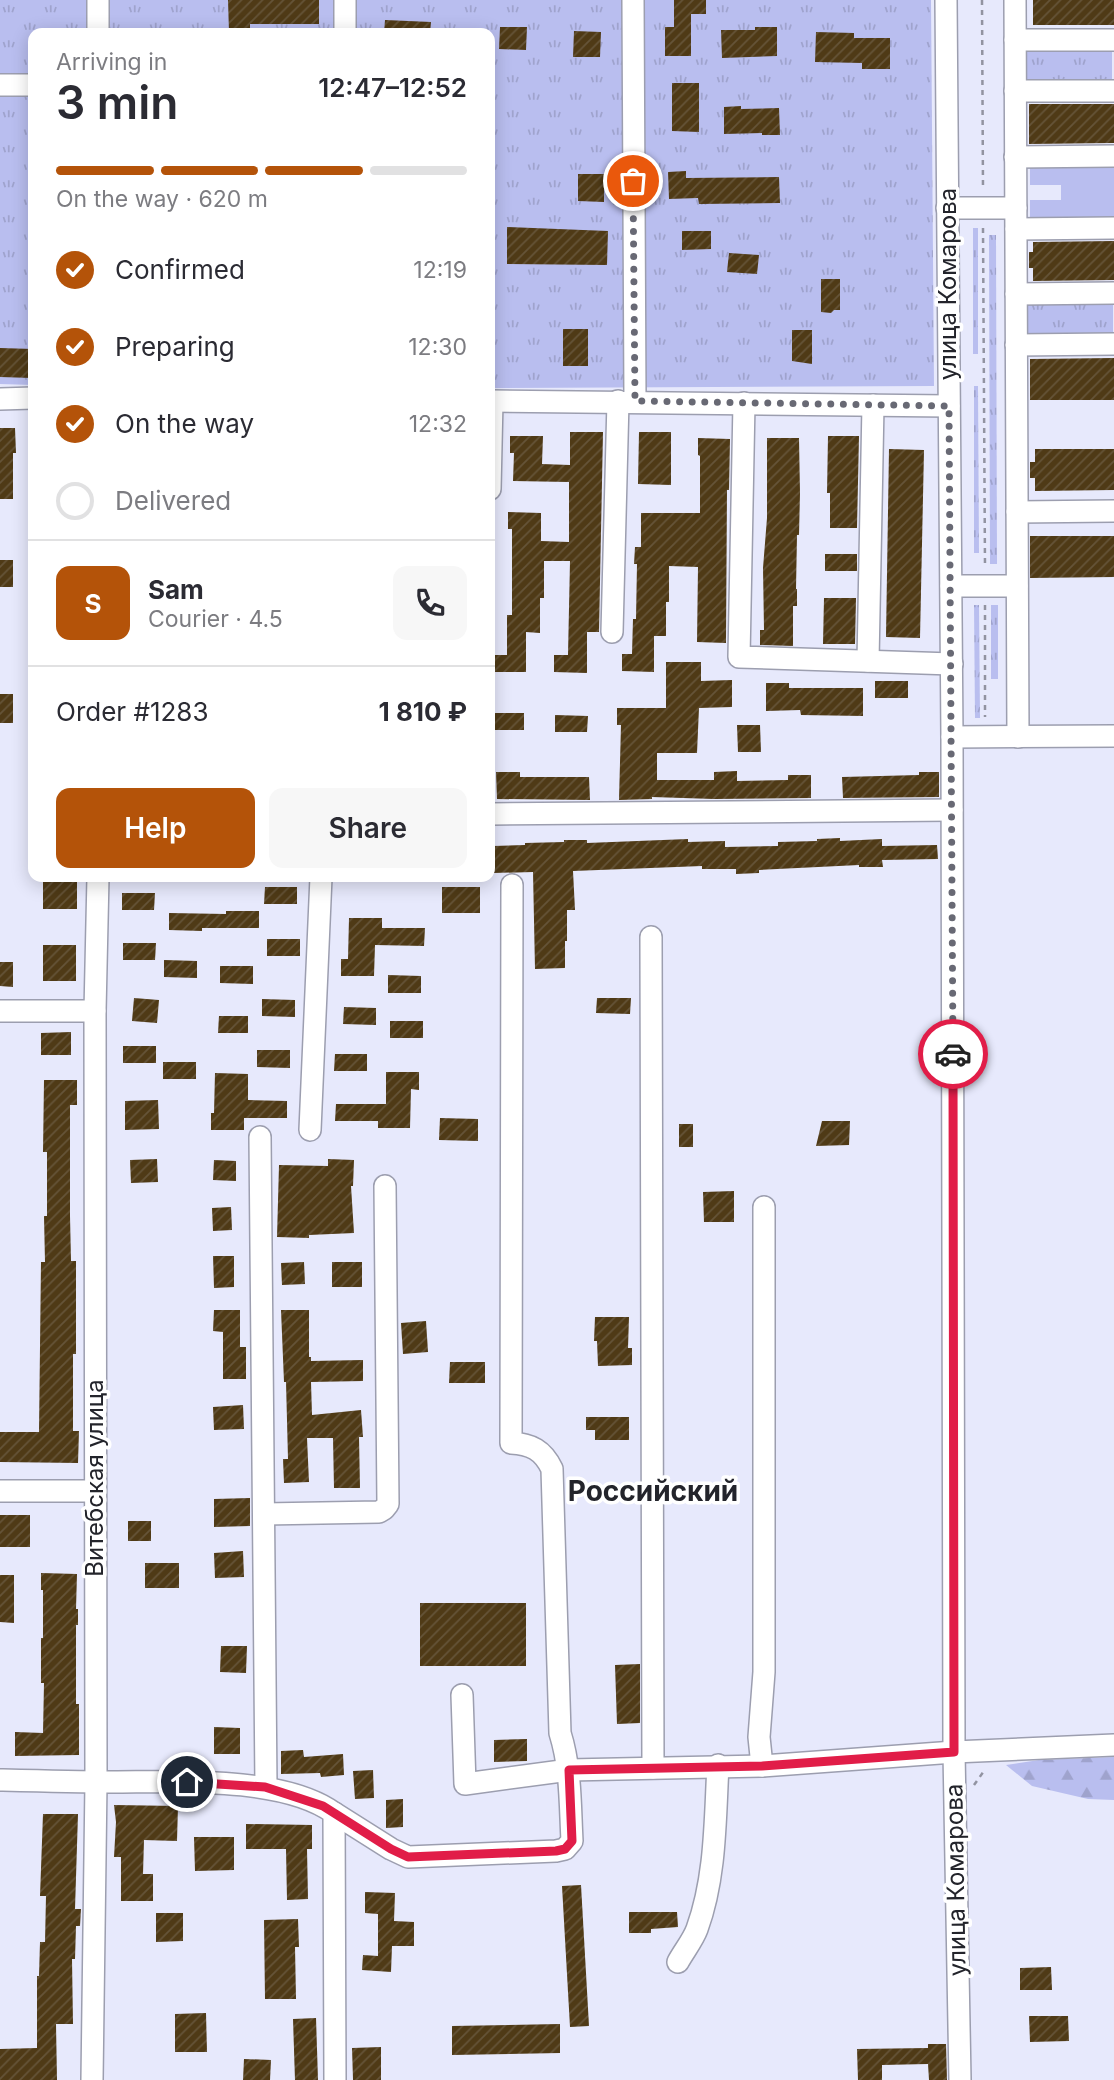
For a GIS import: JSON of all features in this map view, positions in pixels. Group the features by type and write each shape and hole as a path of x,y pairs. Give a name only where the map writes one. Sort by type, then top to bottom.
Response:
{"street":[{"path":"98,0 98,28"},
{"path":"345,0 345,28"},
{"path":"612,632 626,401 633,0"},
{"name":"улица Комарова","path":"946,0 953,810 954,1752 960,2080"},
{"path":"1015,0 1018,737"},
{"path":"1015,40 1114,40"},
{"path":"0,85 28,85"},
{"path":"1015,91 1114,91"},
{"path":"1015,157 1114,156"},
{"path":"947,208 983,208 1016,218 1114,228"},
{"path":"1016,294 1114,293"},
{"path":"1016,345 1114,344"},
{"path":"0,399 28,398"},
{"path":"495,401 949,406"},
{"path":"744,403 739,657 952,664"},
{"path":"869,661 873,405"},
{"path":"1017,512 1114,512"},
{"path":"951,586 1017,586"},
{"path":"952,737 1114,736"},
{"path":"495,814 953,810"},
{"name":"Витебская улица","path":"92,2080 96,1782 95,1011 98,882"},
{"path":"310,1130 321,882"},
{"path":"0,1780 187,1782 265,1787 323,1806 408,1857 556,1851 565,1849 572,1841 569,1770 560,1733 552,1469 545,1454 522,1444 510,1443 512,885"},
{"path":"651,937 653,1768"},
{"path":"0,1011 95,1011"},
{"path":"260,1137 265,1787"},
{"path":"264,1514 379,1512 388,1504 385,1186"},
{"path":"762,1766 759,1737 764,1672 764,1207"},
{"path":"0,1491 95,1491"},
{"path":"462,1695 465,1784 569,1770 762,1766 954,1752 1114,1745"},
{"path":"678,1962 696,1930 708,1884 718,1765"},
{"path":"334,1813 335,2080"}],"path":[{"path":"982,0 985,578"},
{"path":"985,595 985,727"},
{"path":"973,1787 979,1775 989,1768"}],"green space":[{"path":"0,0 931,0 934,386 495,388 495,28 28,28 28,385 0,384"},
{"path":"1112,44 1112,85 1027,85 1027,45"},
{"path":"1030,167 1114,167 1114,217 1030,218 1030,200 1061,200 1061,185 1030,185"},
{"path":"973,228 978,228 978,354 973,354"},
{"path":"989,235 996,235 997,564 990,564"},
{"path":"1027,299 1113,299 1113,341 1027,341"},
{"path":"974,386 978,386 979,553 974,553"},
{"path":"974,605 979,605 980,718 975,718"},
{"path":"991,605 998,605 998,679 991,679"},
{"path":"1114,1757 1114,1800 1088,1799 1032,1786 1006,1765 1039,1760"}],"building":[{"path":"228,0 319,0 319,24 250,24 250,28 229,28"},
{"path":"674,0 706,0 706,14 691,14 691,56 665,56 665,27 674,27"},
{"path":"1033,0 1114,0 1114,25 1033,25"},
{"path":"385,20 431,22 430,28 384,28"},
{"path":"500,27 527,27 526,50 499,49"},
{"path":"755,27 777,27 777,56 722,58 721,30 755,30"},
{"path":"574,31 601,32 600,57 573,57"},
{"path":"816,32 854,33 854,38 890,38 890,69 862,69 862,63 815,62"},
{"path":"672,83 699,83 699,132 672,131"},
{"path":"1029,104 1114,104 1114,143 1029,144"},
{"path":"741,106 741,109 779,108 780,135 724,134 724,107"},
{"path":"686,171 686,178 779,177 780,203 699,204 698,198 669,199 668,172"},
{"path":"578,174 604,174 604,202 578,201"},
{"path":"507,227 608,231 607,265 507,264"},
{"path":"682,231 711,231 711,249 682,250"},
{"path":"1114,241 1114,280 1033,281 1033,268 1029,268 1029,252 1033,252 1033,242"},
{"path":"729,253 759,255 757,274 727,272"},
{"path":"821,279 840,279 840,310 821,312"},
{"path":"563,329 588,329 588,366 563,366"},
{"path":"792,330 812,330 812,364 792,361"},
{"path":"0,348 28,349 28,378 0,377"},
{"path":"1114,358 1114,400 1030,400 1030,359"},
{"path":"0,428 15,428 13,499 0,499"},
{"path":"570,432 603,432 599,632 587,632 587,673 554,672 554,655 568,655 570,561 544,561 540,633 526,632 526,672 495,672 495,655 507,655 507,615 512,615 512,529 508,529 508,512 541,513 541,541 569,542 569,482 513,481 514,453 510,453 510,436 543,436 542,464 570,465"},
{"path":"639,432 671,432 671,485 638,484"},
{"path":"828,436 859,436 857,528 830,528 830,493 827,493"},
{"path":"698,438 730,439 726,643 697,642 698,567 669,566 666,636 654,636 654,672 622,671 622,654 632,654 633,619 636,619 635,547 641,547 641,513 700,513"},
{"path":"767,438 799,438 797,606 793,606 793,646 760,645 760,630 764,630"},
{"path":"889,449 924,450 920,638 886,637"},
{"path":"1035,449 1114,449 1114,490 1035,491 1035,478 1030,478 1030,462 1035,462"},
{"path":"1030,536 1114,536 1114,577 1030,578"},
{"path":"825,554 857,554 857,571 825,571"},
{"path":"0,560 13,560 13,587 0,587"},
{"path":"824,598 856,598 855,644 823,644"},
{"path":"666,662 701,662 701,681 732,680 732,707 699,708 697,753 657,753 657,780 714,780 714,772 737,771 737,781 788,780 788,775 811,775 811,798 652,797 619,800 621,725 617,725 617,708 666,708"},
{"path":"875,681 908,681 908,698 875,698"},
{"path":"766,683 789,683 789,688 863,688 863,716 801,715 800,710 766,711"},
{"path":"0,694 13,694 13,723 0,723"},
{"path":"495,713 524,713 524,730 495,730"},
{"path":"555,715 588,716 587,732 555,732"},
{"path":"737,725 760,725 761,752 738,752"},
{"path":"496,772 520,772 520,777 589,777 590,800 497,799"},
{"path":"919,772 939,772 939,797 843,798 842,777 919,775"},
{"path":"688,839 688,842 725,841 725,847 778,846 778,842 882,839 882,846 937,845 938,859 882,860 883,867 859,865 759,870 759,873 736,874 736,869 702,869 702,866 573,871 575,910 567,910 565,968 535,969 533,872 495,873 495,846 564,840 587,840 587,843"},
{"path":"43,882 77,882 77,909 43,909"},
{"path":"265,887 297,887 297,904 264,904"},
{"path":"442,887 480,887 480,913 442,913"},
{"path":"122,893 155,893 154,910 122,910"},
{"path":"226,911 259,911 259,928 169,930 169,913 226,914"},
{"path":"349,918 382,918 382,928 425,928 424,946 375,945 374,976 341,976 341,959 348,959"},
{"path":"267,939 300,939 300,956 267,956"},
{"path":"123,943 156,943 155,960 123,960"},
{"path":"43,945 76,945 76,981 43,981"},
{"path":"164,960 197,961 197,978 164,977"},
{"path":"0,962 13,962 13,987 0,986"},
{"path":"220,966 253,966 253,984 220,983"},
{"path":"388,975 421,976 421,993 388,993"},
{"path":"134,998 159,1000 157,1023 132,1021"},
{"path":"597,998 631,998 630,1014 596,1013"},
{"path":"262,999 295,1000 295,1017 262,1016"},
{"path":"344,1007 376,1008 376,1025 343,1024"},
{"path":"219,1016 248,1016 248,1033 218,1033"},
{"path":"390,1021 423,1021 423,1038 390,1038"},
{"path":"71,1032 71,1055 41,1055 41,1033"},
{"path":"123,1046 156,1046 156,1063 123,1063"},
{"path":"257,1050 290,1050 290,1068 257,1067"},
{"path":"335,1054 367,1054 367,1071 334,1071"},
{"path":"163,1062 196,1062 196,1079 163,1079"},
{"path":"386,1072 419,1072 419,1090 411,1089 410,1128 378,1128 378,1121 335,1121 336,1104 386,1104"},
{"path":"215,1073 248,1074 248,1100 287,1101 287,1118 244,1118 244,1130 211,1130"},
{"path":"44,1080 77,1080 77,1105 70,1105 70,1216 71,1261 76,1261 73,1431 79,1431 78,1463 0,1462 0,1432 39,1432 41,1262 45,1262 44,1216 47,1216 47,1152 43,1152"},
{"path":"158,1100 159,1129 125,1130 125,1101"},
{"path":"440,1118 478,1119 478,1141 439,1140"},
{"path":"822,1121 850,1121 849,1145 816,1146"},
{"path":"679,1124 693,1124 693,1147 679,1147"},
{"path":"157,1159 158,1182 131,1183 130,1160"},
{"path":"328,1159 354,1160 351,1186 354,1233 309,1235 309,1238 277,1237 279,1165 328,1166"},
{"path":"214,1160 236,1161 236,1181 213,1180"},
{"path":"734,1191 734,1222 704,1222 703,1192"},
{"path":"231,1207 232,1230 213,1231 212,1208"},
{"path":"213,1256 234,1256 234,1287 214,1288"},
{"path":"304,1262 305,1284 282,1285 281,1263"},
{"path":"332,1262 362,1262 362,1287 332,1287"},
{"path":"214,1310 240,1310 240,1347 246,1347 246,1379 223,1379 223,1332 213,1331"},
{"path":"281,1310 309,1310 311,1361 363,1360 363,1381 311,1382 312,1415 361,1410 363,1437 359,1437 360,1488 334,1488 333,1438 307,1438 309,1482 284,1483 283,1459 288,1459"},
{"path":"595,1317 629,1317 628,1348 632,1348 632,1365 598,1366 597,1341 594,1341"},
{"path":"426,1321 428,1352 403,1354 401,1323"},
{"path":"450,1362 485,1362 485,1383 449,1383"},
{"path":"243,1405 244,1429 214,1430 213,1407"},
{"path":"586,1417 629,1417 629,1440 595,1440 595,1430 586,1430"},
{"path":"250,1498 250,1526 214,1527 214,1499"},
{"path":"0,1515 30,1515 30,1547 0,1547"},
{"path":"128,1521 151,1521 151,1541 128,1541"},
{"path":"243,1551 244,1577 215,1578 214,1553"},
{"path":"145,1563 179,1563 179,1588 145,1588"},
{"path":"41,1573 77,1574 76,1704 79,1704 79,1755 15,1756 15,1732 43,1733"},
{"path":"0,1575 14,1575 14,1623 0,1622"},
{"path":"420,1603 526,1603 526,1666 420,1666"},
{"path":"221,1646 247,1646 246,1673 220,1672"},
{"path":"640,1664 640,1723 617,1724 615,1665"},
{"path":"214,1727 240,1728 240,1754 214,1754"},
{"path":"527,1739 527,1761 494,1762 494,1740"},
{"path":"303,1750 304,1757 343,1754 344,1775 321,1777 320,1773 281,1774 281,1751"},
{"path":"373,1770 374,1798 355,1799 353,1771"},
{"path":"403,1799 403,1827 386,1828 386,1800"},
{"path":"114,1805 178,1806 177,1841 144,1840 143,1874 153,1874 153,1901 121,1901 121,1857 114,1857"},
{"path":"43,1814 78,1814 75,1909 81,1909 80,1926 76,1926 75,1959 72,1959 73,2024 56,2024 57,2080 0,2080 0,2049 37,2048 37,1976 40,1942 45,1942 46,1896 40,1896"},
{"path":"246,1824 312,1825 312,1849 307,1849 308,1899 287,1900 286,1849 246,1849"},
{"path":"194,1837 234,1837 234,1870 195,1871"},
{"path":"581,1885 589,2026 570,2027 562,1886"},
{"path":"365,1892 395,1893 394,1921 414,1922 414,1946 392,1946 391,1972 362,1970 363,1955 378,1956 378,1914 365,1913"},
{"path":"629,1912 677,1912 678,1927 651,1929 651,1933 629,1933"},
{"path":"156,1913 183,1913 183,1941 156,1942"},
{"path":"298,1919 299,1947 295,1947 296,1999 265,1999 264,1920"},
{"path":"1051,1967 1052,1990 1020,1990 1020,1968"},
{"path":"206,2013 207,2052 175,2052 175,2014"},
{"path":"1029,2016 1068,2016 1069,2041 1030,2042"},
{"path":"316,2018 318,2080 295,2080 293,2019"},
{"path":"560,2024 560,2053 452,2055 452,2026"},
{"path":"928,2044 946,2044 947,2080 929,2080 928,2064 882,2065 882,2080 858,2080 857,2049 928,2048"},
{"path":"381,2047 381,2080 353,2080 352,2048"},
{"path":"244,2059 271,2060 270,2080 243,2080"}],"way so far":[{"path":"633,181 635,401 949,406 953,1054"}],"district":[{"name":"Российский","path":"653,1491"}],"route":[{"path":"187,1782 265,1787 323,1806 408,1857 565,1849 572,1841 569,1770 762,1766 954,1752 953,1054"}]}
